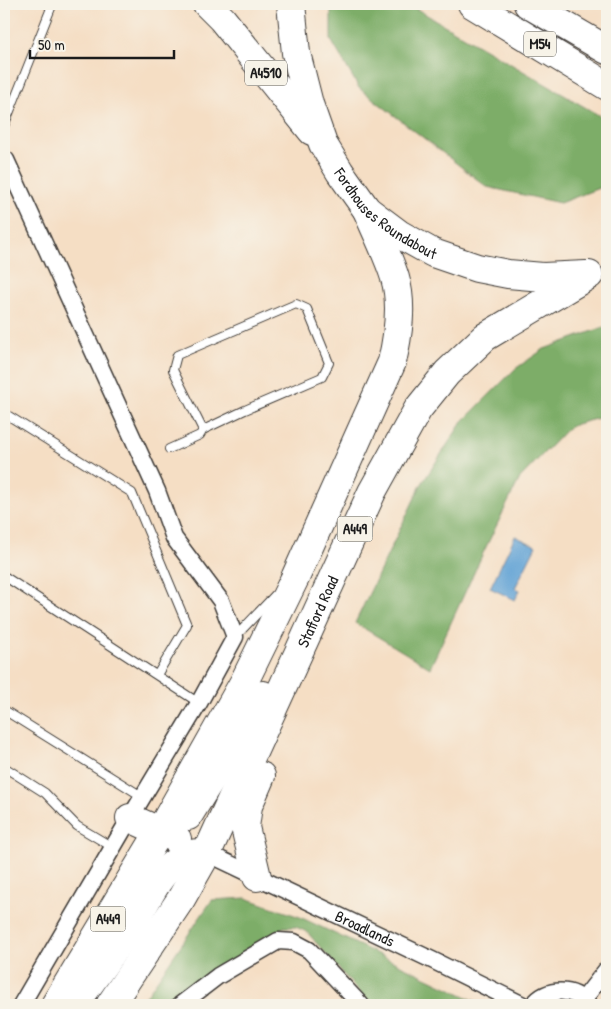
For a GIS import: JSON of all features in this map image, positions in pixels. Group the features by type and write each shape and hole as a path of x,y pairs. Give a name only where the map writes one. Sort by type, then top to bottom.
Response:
{"highway":[{"name":"A4510","path":"207,4 323,144"},
{"name":"Fordhouses Roundabout","path":"291,4 296,53 309,104 323,144 340,172 368,210 399,234 434,253 477,268 508,274 543,277 598,273"},
{"name":"M54","path":"472,4 607,86"},
{"name":"M54","path":"528,4 607,50"},
{"name":"Stafford Road","path":"55,1005 160,832 244,682 295,578 392,362 397,341 399,318 395,280 368,210"},
{"name":"Stafford Road","path":"110,1005 181,899 206,852 372,492 418,409 447,373 485,338 598,273"},
{"path":"160,832 174,828 186,820 258,702 304,639"},
{"path":"257,877 245,827 248,806 274,746 304,639"},
{"path":"137,808 160,832 206,852"},
{"path":"71,1005 83,993 116,947 164,873 185,856 195,852 206,852"}],"street":[{"path":"4,159 157,491 174,538 221,602 235,636 199,704 21,1005"},
{"name":"Broadlands","path":"206,852 523,1005"},
{"path":"180,1005 218,976 278,941 294,942 309,950 361,1005"},
{"path":"533,1005 544,994 554,991 565,991 575,994 586,1002 607,969"}],"lane":[{"path":"4,126 51,8 47,4"},
{"path":"169,449 200,435 203,430 245,410 322,377 329,363 307,309 296,304 177,355 173,370 203,430"},
{"path":"4,413 132,493 187,625 157,675"},
{"path":"4,576 199,704"},
{"path":"235,636 272,597 295,578"},
{"path":"4,710 137,808"},
{"path":"4,767 45,793 77,826 114,848"}],"green space":[{"path":"331,4 408,4 607,120 607,185 560,203 487,187 359,88 331,40"},
{"path":"607,326 607,416 576,424 567,429 520,478 430,668 355,623 421,485 462,422 515,369 544,349"},
{"path":"246,898 300,917 484,1005 370,1005 307,932 296,927 284,927 167,1005 140,1005 212,900"}],"water":[{"path":"515,536 536,546 515,588 520,590 515,600 490,588"}]}
